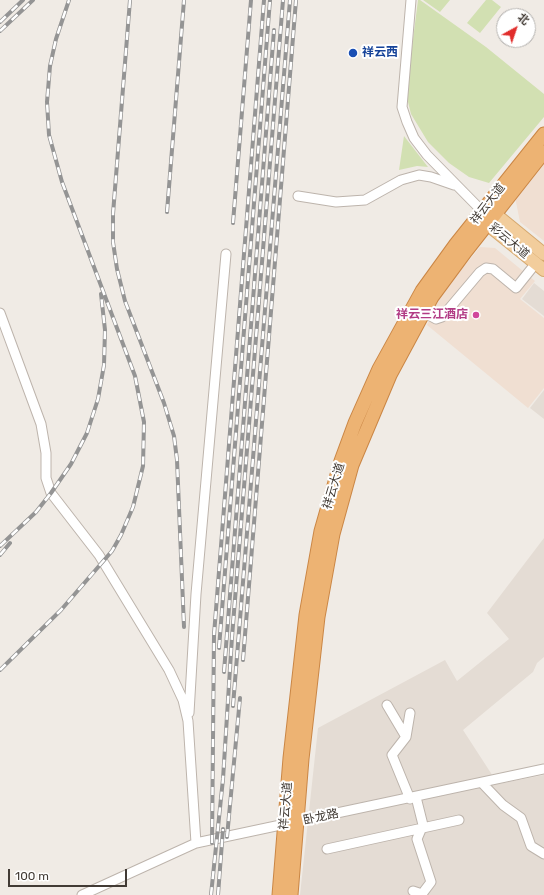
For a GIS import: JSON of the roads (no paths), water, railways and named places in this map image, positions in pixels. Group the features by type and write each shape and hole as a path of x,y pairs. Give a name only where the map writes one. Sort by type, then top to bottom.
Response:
{"highway":[{"name":"祥云大道","path":"291,895 291,823 297,684 306,615 321,531 335,481 348,442 371,387 407,316 434,274 544,134"},
{"name":"祥云大道","path":"279,895 291,823 325,571 352,465 366,428 390,374 423,312 444,281 544,152"}],"main road":[{"name":"彩云大道","path":"482,211 540,266"},
{"name":"彩云大道","path":"491,219 544,254"}],"street":[{"path":"411,0 402,108 410,129 419,145 434,164 482,211"},
{"path":"298,196 336,202 365,200 392,184 406,178 419,175 436,178 460,188"},
{"path":"196,843 189,726 196,594 226,254"},
{"path":"423,312 436,319 442,317 480,272 486,268 493,270 516,288 540,266"},
{"path":"0,313 41,424 45,446 48,485 59,504 99,555 169,670 183,700 189,726"},
{"path":"387,705 406,736"},
{"path":"410,713 406,736 392,755 413,798 423,825 417,839 431,882 422,894 413,891"},
{"name":"卧龙路","path":"82,895 196,843 544,769"},
{"path":"482,783 503,805 521,818 531,846 544,854"},
{"path":"327,849 459,820"}],"railway":[{"path":"0,22 23,0"},
{"path":"0,31 33,0"},
{"path":"0,670 61,610 112,551 121,535 133,507 143,466 144,422 135,376 62,182 49,135 47,102 50,66 56,39 69,0"},
{"path":"130,0 113,214 113,242 117,269 125,301 164,403 174,436 177,460 184,627"},
{"path":"167,212 184,0"},
{"path":"233,223 251,0"},
{"path":"212,843 214,635 264,0"},
{"path":"219,648 270,0"},
{"path":"211,895 223,779 232,637 283,0"},
{"path":"233,706 290,0"},
{"path":"243,660 296,0"},
{"path":"224,672 274,30"},
{"path":"0,546 36,512 51,493 71,464 87,433 98,399 104,365 105,330 101,294"},
{"path":"0,555 10,543"},
{"path":"227,837 240,698"},
{"path":"218,895 223,829"}],"place":[{"name":"祥云西","path":"353,53"},
{"name":"祥云三江酒店","path":"476,315"}]}
